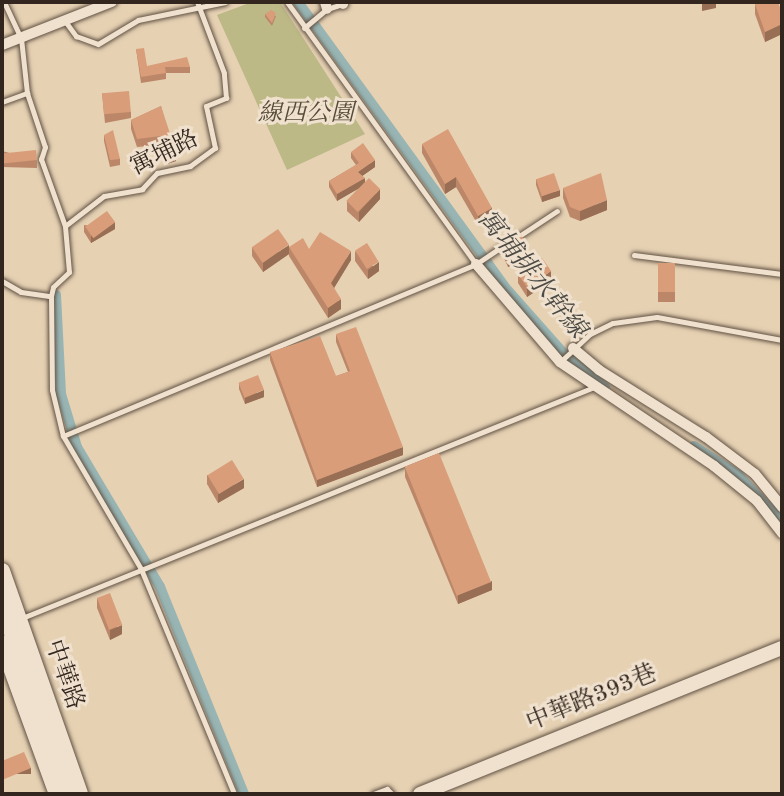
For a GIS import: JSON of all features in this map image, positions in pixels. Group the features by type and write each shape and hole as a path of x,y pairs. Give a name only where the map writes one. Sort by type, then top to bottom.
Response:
{"main road":[{"name":"中華路","path":"2,570 10,623 68,794"},
{"name":"中華路","path":"2,604 80,794"},
{"name":"中華路","path":"2,643 56,794"},
{"path":"2,673 47,794"}],"street":[{"path":"2,45 112,2"},
{"path":"476,264 560,362 593,387 714,466 757,501 782,533"},
{"path":"573,348 599,370 706,437 755,474 782,507"},
{"name":"中華路393巷","path":"419,794 782,648"}],"lane":[{"path":"4,2 21,38 27,93 45,147 41,159 65,226 69,272 53,287 51,296 52,390 64,436 141,569 234,794"},
{"path":"64,21 76,36 98,44 138,20 198,4 225,2"},
{"path":"287,2 476,264"},
{"path":"304,28 317,18 326,5 345,2"},
{"name":"寓埔路","path":"65,226 104,196 142,189 157,173 190,166 215,148 206,106 226,99 223,74 198,4"},
{"path":"2,102 27,93"},
{"path":"64,436 81,426 476,264 557,211"},
{"path":"635,255 782,274"},
{"path":"2,281 21,292 51,296"},
{"path":"560,362 573,348 613,323 657,317 782,340"},
{"path":"10,623 593,387"},
{"path":"373,794 387,789 392,794"}],"green space":[{"name":"線西公園","path":"252,2 280,2 365,134 287,170 217,15"}],"building":[{"path":"778,2 782,24 765,32 755,4"},
{"path":"271,10 276,13 272,23 265,14"},
{"path":"144,48 147,66 187,57 190,67 165,67 166,73 141,77 136,49"},
{"path":"129,91 131,112 104,114 102,93"},
{"path":"161,106 176,152 167,155 161,136 137,139 131,120"},
{"path":"448,129 492,208 478,216 456,177 445,184 422,144"},
{"path":"113,130 120,159 110,160 104,135"},
{"path":"363,143 375,160 358,172 365,178 337,194 329,181 359,163 351,152"},
{"path":"36,150 37,160 3,163 2,154"},
{"path":"554,173 560,190 542,196 536,179"},
{"path":"601,173 607,200 580,211 570,207 563,188"},
{"path":"369,178 380,189 358,212 346,201"},
{"path":"107,211 115,222 93,238 85,227"},
{"path":"278,229 289,245 263,263 252,247"},
{"path":"320,232 351,251 331,283 341,299 328,308 289,247 303,238 309,249"},
{"path":"521,234 528,250 508,261 502,247"},
{"path":"367,243 379,262 367,269 355,250"},
{"path":"542,258 551,271 527,288 518,275"},
{"path":"658,263 675,263 675,292 658,292"},
{"path":"356,327 403,447 317,480 270,352 320,336 336,376 350,371 336,334"},
{"path":"258,375 264,390 245,398 239,383"},
{"path":"439,453 491,582 457,596 405,467"},
{"path":"232,460 244,479 219,494 207,475"},
{"path":"110,593 122,625 109,630 97,598"},
{"path":"24,752 31,768 2,780 2,761"}],"waterway":[{"name":"寓埔排水幹線","path":"298,2 504,286 565,355 605,387"},
{"path":"56,295 61,394 77,447 160,587 244,794"},
{"name":"寓埔排水幹線","path":"694,446 738,475 782,522"}]}
